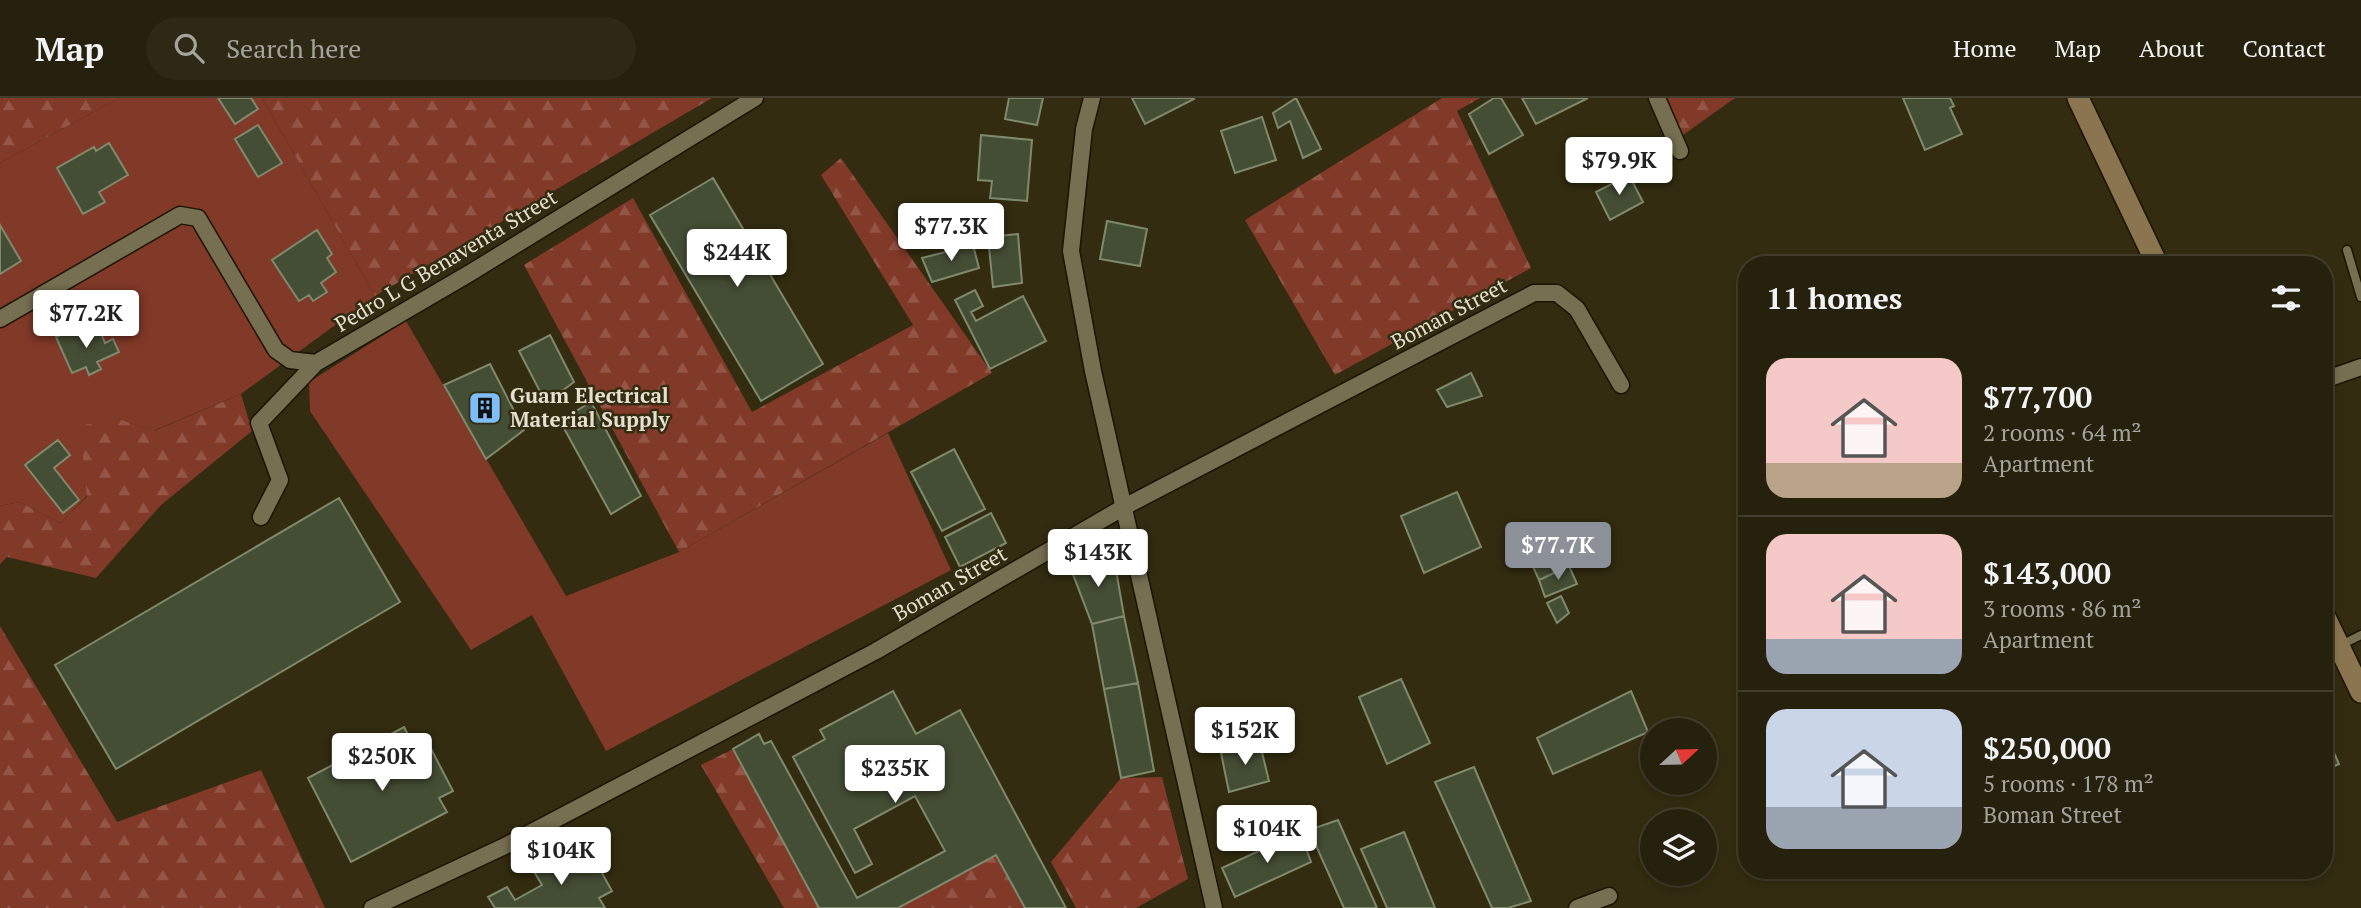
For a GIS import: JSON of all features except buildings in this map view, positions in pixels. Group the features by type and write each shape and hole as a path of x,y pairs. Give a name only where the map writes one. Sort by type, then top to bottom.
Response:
{"main road":[{"path":"2078,98 2153,256"},
{"path":"2333,635 2361,692"}],"street":[{"name":"Pedro L G Benaventa Street","path":"261,517 279,480 259,423 316,363 470,273 755,98"},
{"path":"1091,98 1084,129 1071,251 1093,371 1214,908"},
{"path":"1657,98 1680,151"},
{"path":"0,319 180,215 198,218 276,350 290,360 316,363"},
{"name":"Boman Street","path":"372,908 505,846 876,651 1124,507 1534,293 1558,293 1577,309 1621,385"},
{"path":"2333,377 2361,367"},
{"path":"1577,908 1609,896"}],"lane":[{"path":"2347,250 2361,297"},
{"path":"2338,646 2361,635"}],"green space":[{"path":"0,98 119,98 0,163"},
{"path":"119,98 262,98 375,296 241,394 153,431 116,418 87,496 60,523 20,502 0,506 0,163"},
{"path":"262,98 712,98 375,296"},
{"path":"1442,98 1480,98 1457,111 1531,268 1335,375 1245,220"},
{"path":"1667,98 1735,98 1683,135"},
{"path":"841,158 992,373 679,552 524,265 633,198 752,412 913,325 821,175"},
{"path":"406,321 566,596 679,552 888,433 951,570 606,751 532,615 471,650 310,411 309,382"},
{"path":"241,394 252,431 161,505 96,578 7,557 0,564 0,506 20,502 60,523 87,497 80,426 116,418 154,431"},
{"path":"0,626 117,822 261,770 325,908 0,908"},
{"path":"733,749 819,908 784,908 701,765"},
{"path":"1162,777 1188,879 1136,908 1076,908 1051,862 1121,778"},
{"path":"996,855 1025,908 898,908"}],"place":[{"name":"Guam Electrical Material Supply","path":"485,408"}]}
